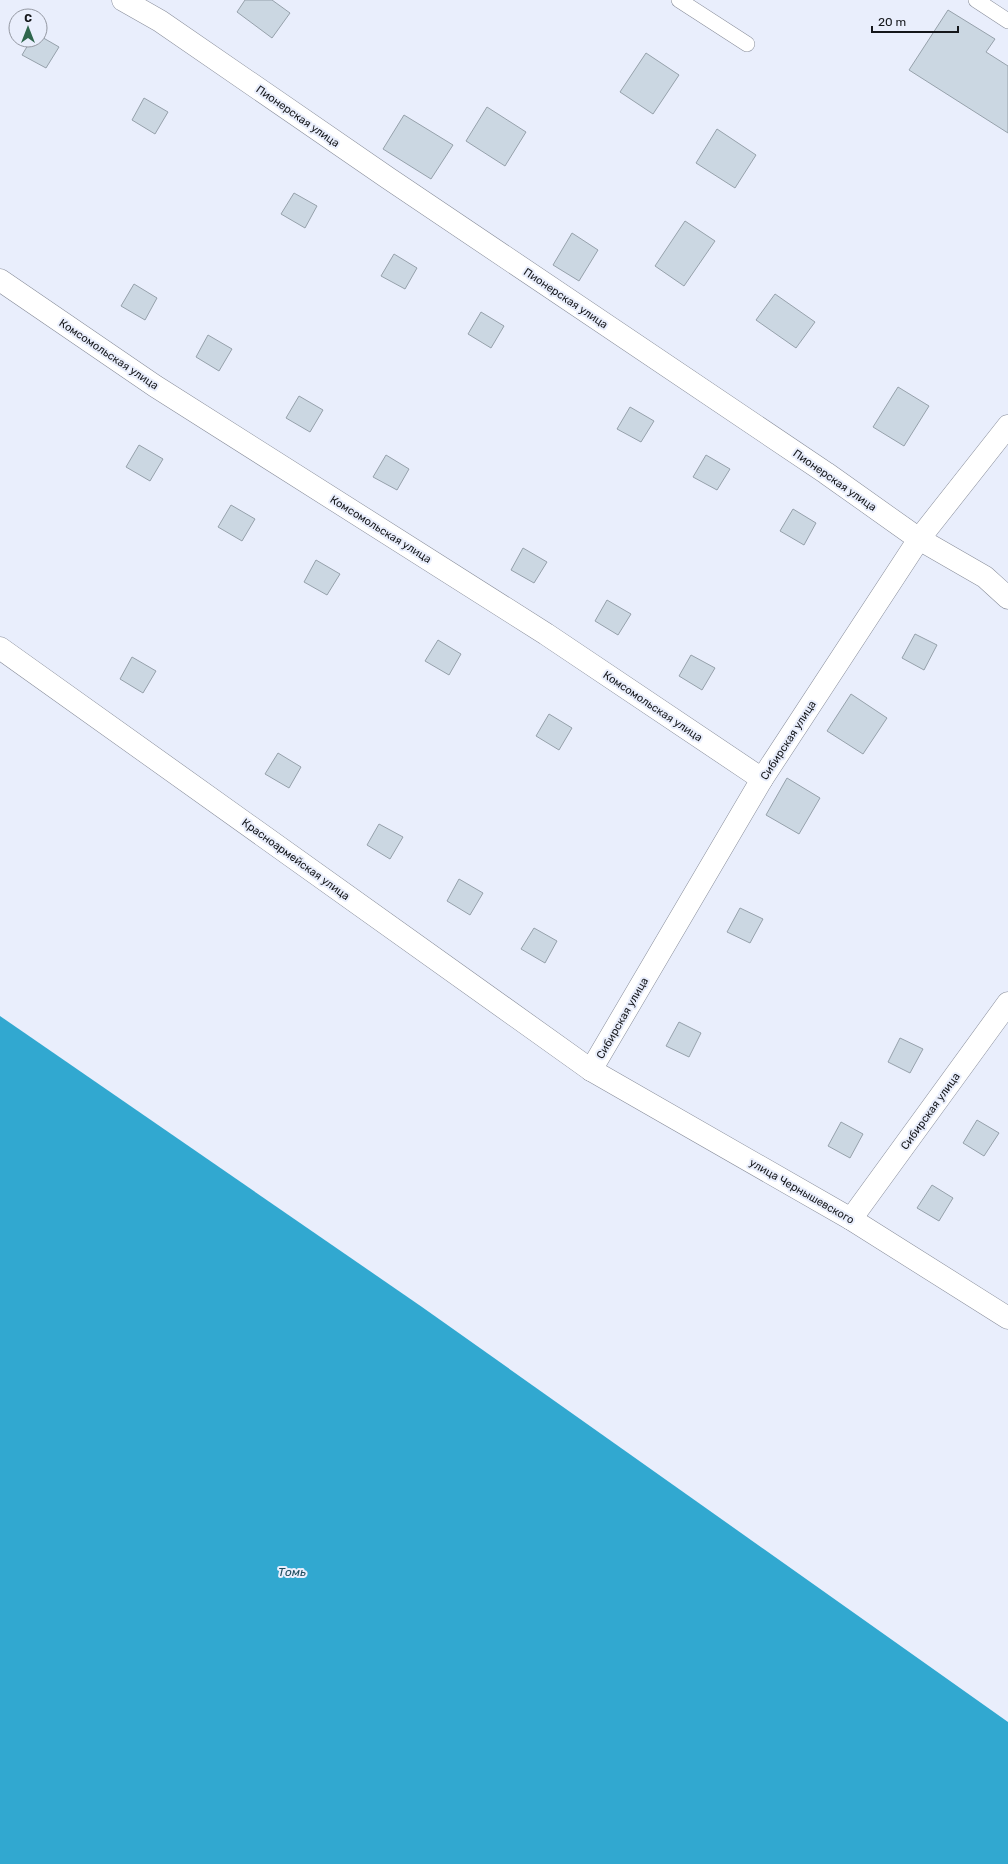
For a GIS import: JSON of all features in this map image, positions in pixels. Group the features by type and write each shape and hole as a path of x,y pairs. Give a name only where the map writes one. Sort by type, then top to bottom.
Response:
{"street":[{"name":"Пионерская улица","path":"123,0 160,21 388,178 826,473 919,539 985,577 1008,598"},
{"name":"Комсомольская улица","path":"0,280 155,386 546,634 762,779"},
{"name":"Сибирская улица","path":"591,1070 762,779 919,539 1008,426"},
{"name":"Красноармейская улица","path":"0,648 591,1070"},
{"name":"Сибирская улица","path":"851,1219 1008,1003"},
{"name":"улица Чернышевского","path":"591,1070 851,1219 1008,1318"}],"lane":[{"path":"679,0 747,44"},
{"path":"976,0 1008,21"}],"water":[{"name":"Томь","path":"0,1016 422,1307 1008,1722 1008,1864 0,1864"}],"building":[{"path":"245,0 272,0 290,13 272,38 237,12"},
{"path":"948,10 995,39 986,52 1008,66 1008,133 909,70"},
{"path":"48,41 59,47 46,68 22,55 26,48 48,48"},
{"path":"646,53 679,75 653,114 620,92"},
{"path":"144,98 168,112 155,134 132,120"},
{"path":"487,107 526,132 505,166 466,141"},
{"path":"404,115 453,145 431,179 383,149"},
{"path":"717,129 756,155 735,188 696,163"},
{"path":"294,193 317,206 305,228 281,214"},
{"path":"685,221 715,241 684,286 655,266"},
{"path":"572,233 598,250 579,281 553,265"},
{"path":"394,254 417,268 405,289 381,276"},
{"path":"134,284 157,298 145,320 121,306"},
{"path":"775,294 815,322 796,348 756,320"},
{"path":"481,312 504,326 491,348 468,334"},
{"path":"208,335 232,349 219,371 196,357"},
{"path":"898,387 929,406 904,446 873,427"},
{"path":"299,396 323,410 310,432 286,418"},
{"path":"630,407 654,421 641,442 617,429"},
{"path":"139,445 163,459 150,481 126,467"},
{"path":"386,455 409,469 397,490 373,477"},
{"path":"706,455 730,469 717,490 693,477"},
{"path":"231,505 255,519 242,541 218,527"},
{"path":"793,509 816,523 804,545 780,531"},
{"path":"523,548 547,562 534,583 511,570"},
{"path":"316,560 340,574 327,595 304,582"},
{"path":"607,600 631,614 618,635 595,621"},
{"path":"915,634 937,645 924,670 902,658"},
{"path":"438,640 461,654 449,675 425,661"},
{"path":"691,655 715,668 702,690 679,676"},
{"path":"132,657 156,671 143,693 120,679"},
{"path":"851,694 887,718 863,754 827,731"},
{"path":"549,714 572,728 559,750 536,736"},
{"path":"278,753 301,767 289,788 265,774"},
{"path":"787,778 820,798 799,834 766,815"},
{"path":"379,824 403,837 390,859 367,845"},
{"path":"459,879 483,893 470,915 447,901"},
{"path":"740,908 763,919 750,943 727,932"},
{"path":"534,928 557,941 545,963 521,949"},
{"path":"679,1022 701,1033 689,1057 666,1046"},
{"path":"900,1038 923,1049 910,1073 888,1062"},
{"path":"977,1120 999,1133 984,1156 963,1143"},
{"path":"841,1122 863,1134 850,1158 828,1146"},
{"path":"932,1185 953,1198 939,1221 917,1208"}]}
